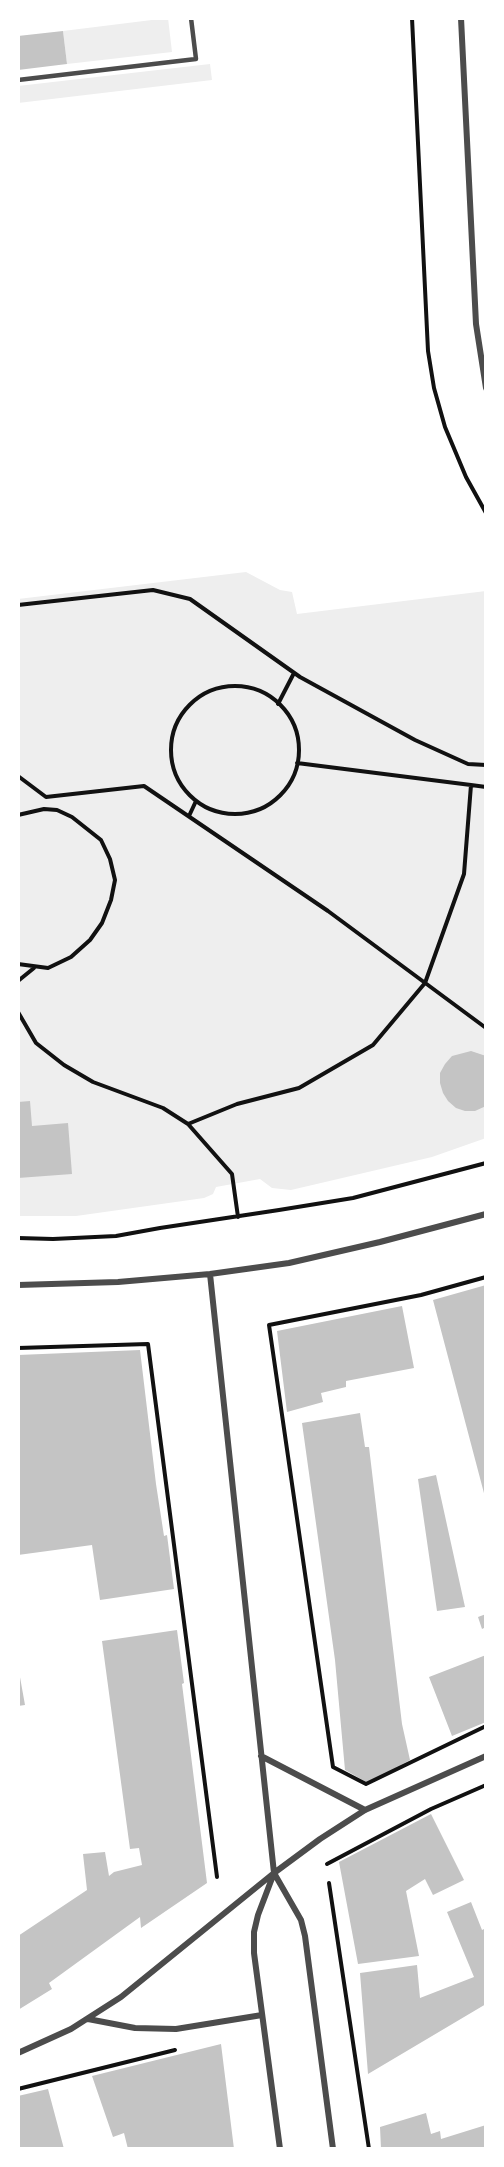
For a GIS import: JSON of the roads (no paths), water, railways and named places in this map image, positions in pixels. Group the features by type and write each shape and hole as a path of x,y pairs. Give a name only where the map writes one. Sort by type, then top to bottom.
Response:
{"street":[{"path":"461,18 476,324 486,388"},
{"path":"18,1285 98,1283 210,1274 289,1263 486,1214"},
{"path":"210,1274 274,1873 301,1920 305,1936 333,2149"},
{"path":"261,1756 365,1810"},
{"path":"18,2052 52,2038 88,2019 121,1997 274,1873 365,1810 486,1756"},
{"path":"274,1873 258,1915 254,1932 254,1953 280,2149"},
{"path":"88,2019 135,2028 176,2029 262,2015"}],"lane":[{"path":"18,80 195,59 191,18"}]}
